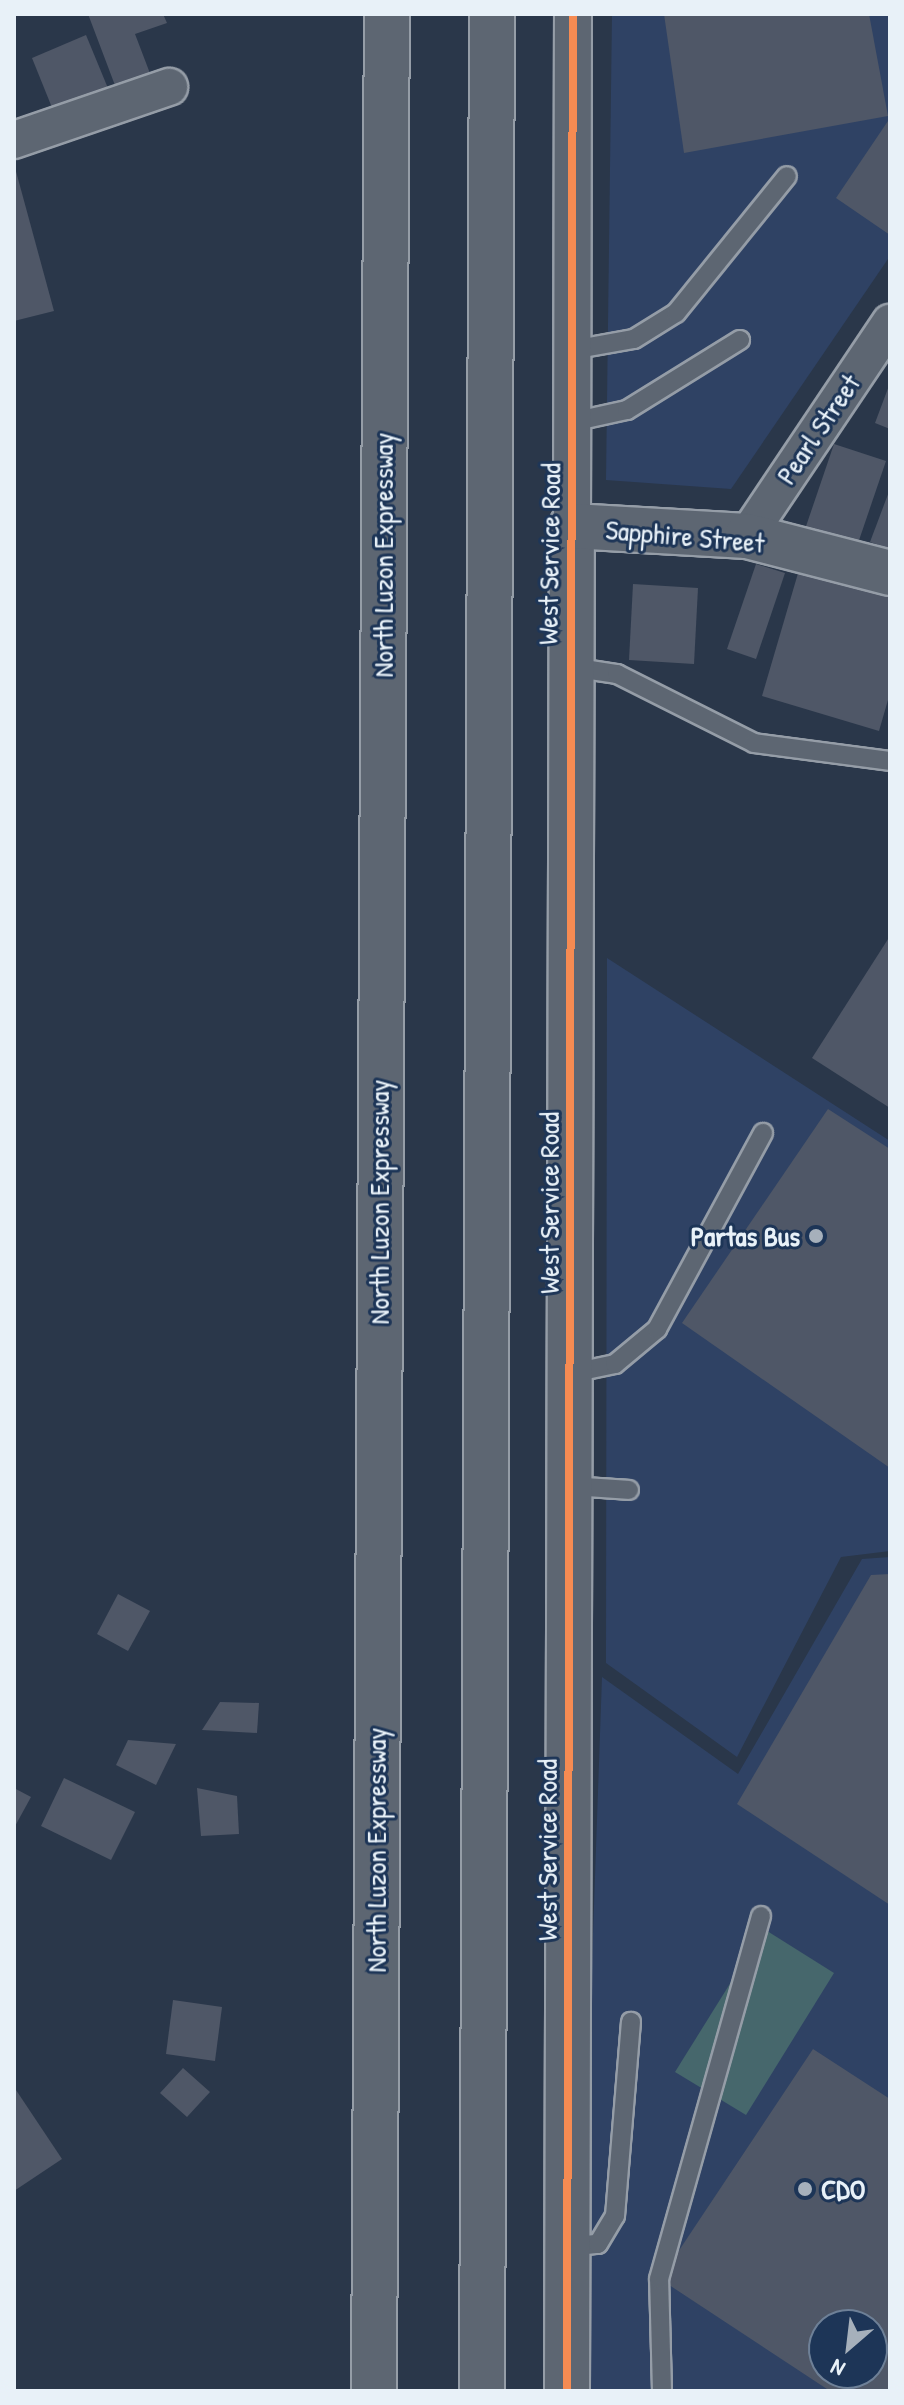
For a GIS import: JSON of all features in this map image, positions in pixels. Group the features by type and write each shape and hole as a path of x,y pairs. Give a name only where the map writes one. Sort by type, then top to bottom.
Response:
{"main road":[{"name":"North Luzon Expressway","path":"374,2391 387,14"},
{"path":"482,2391 492,14"},
{"name":"Sapphire Street","path":"572,526 747,536 890,573"},
{"name":"West Service Road","path":"567,2391 572,1373 569,666 572,526"}],"street":[{"name":"West Service Road","path":"572,526 573,14"},
{"path":"14,140 169,87"},
{"name":"Pearl Street","path":"747,536 890,323"}],"lane":[{"path":"572,350 634,339 666,321 787,176"},
{"path":"572,422 627,410 740,340"},
{"path":"569,666 617,674 754,743 890,761"},
{"path":"572,1373 615,1364 657,1329 763,1133"},
{"path":"571,1486 629,1490"},
{"path":"662,2391 659,2279 761,1916"},
{"path":"567,2247 598,2244 615,2216 631,2022"}],"shaded area":[{"path":"612,14 890,14 890,256 731,489 606,480"},
{"name":"Partas Bus","path":"607,958 890,1141 890,1551 841,1557 737,1757 606,1663"},
{"path":"890,1557 890,2391 577,2391 602,1677 738,1774 862,1559"}],"green space":[{"path":"764,1929 834,1973 746,2115 675,2072"}],"building":[{"path":"88,14 163,14 167,23 135,34 151,76 116,88"},
{"path":"664,14 869,14 888,116 684,153"},
{"path":"86,35 112,98 57,120 32,58"},
{"path":"890,118 890,235 836,198"},
{"path":"14,164 54,311 14,321"},
{"path":"890,383 890,429 875,423"},
{"path":"834,444 886,461 854,555 802,538"},
{"path":"890,489 890,549 870,542"},
{"path":"801,563 890,590 890,693 879,731 762,696"},
{"path":"756,564 785,573 756,659 727,649"},
{"path":"633,584 698,588 694,664 629,660"},
{"path":"890,936 890,1108 812,1058"},
{"name":"Partas Bus","path":"828,1109 890,1149 890,1468 682,1323"},
{"path":"890,1574 890,1905 737,1804 871,1575"},
{"path":"118,1594 150,1611 128,1651 97,1634"},
{"path":"220,1702 259,1703 257,1733 202,1730"},
{"path":"128,1740 176,1744 156,1785 116,1765"},
{"path":"64,1778 135,1812 111,1860 41,1826"},
{"path":"14,1788 31,1797 14,1828"},
{"path":"197,1788 237,1796 239,1834 201,1836"},
{"path":"173,2000 222,2007 215,2061 166,2054"},
{"name":"CDO","path":"813,2049 890,2099 890,2391 827,2389 888,2389 888,2309 808,2309 808,2377 660,2279"},
{"path":"183,2068 210,2092 187,2117 160,2093"},
{"path":"14,2087 62,2159 14,2191"}],"cycle path":[{"path":"567,2391 573,14"}],"place":[{"name":"Partas Bus","path":"816,1236"},
{"name":"CDO","path":"805,2189"}]}
